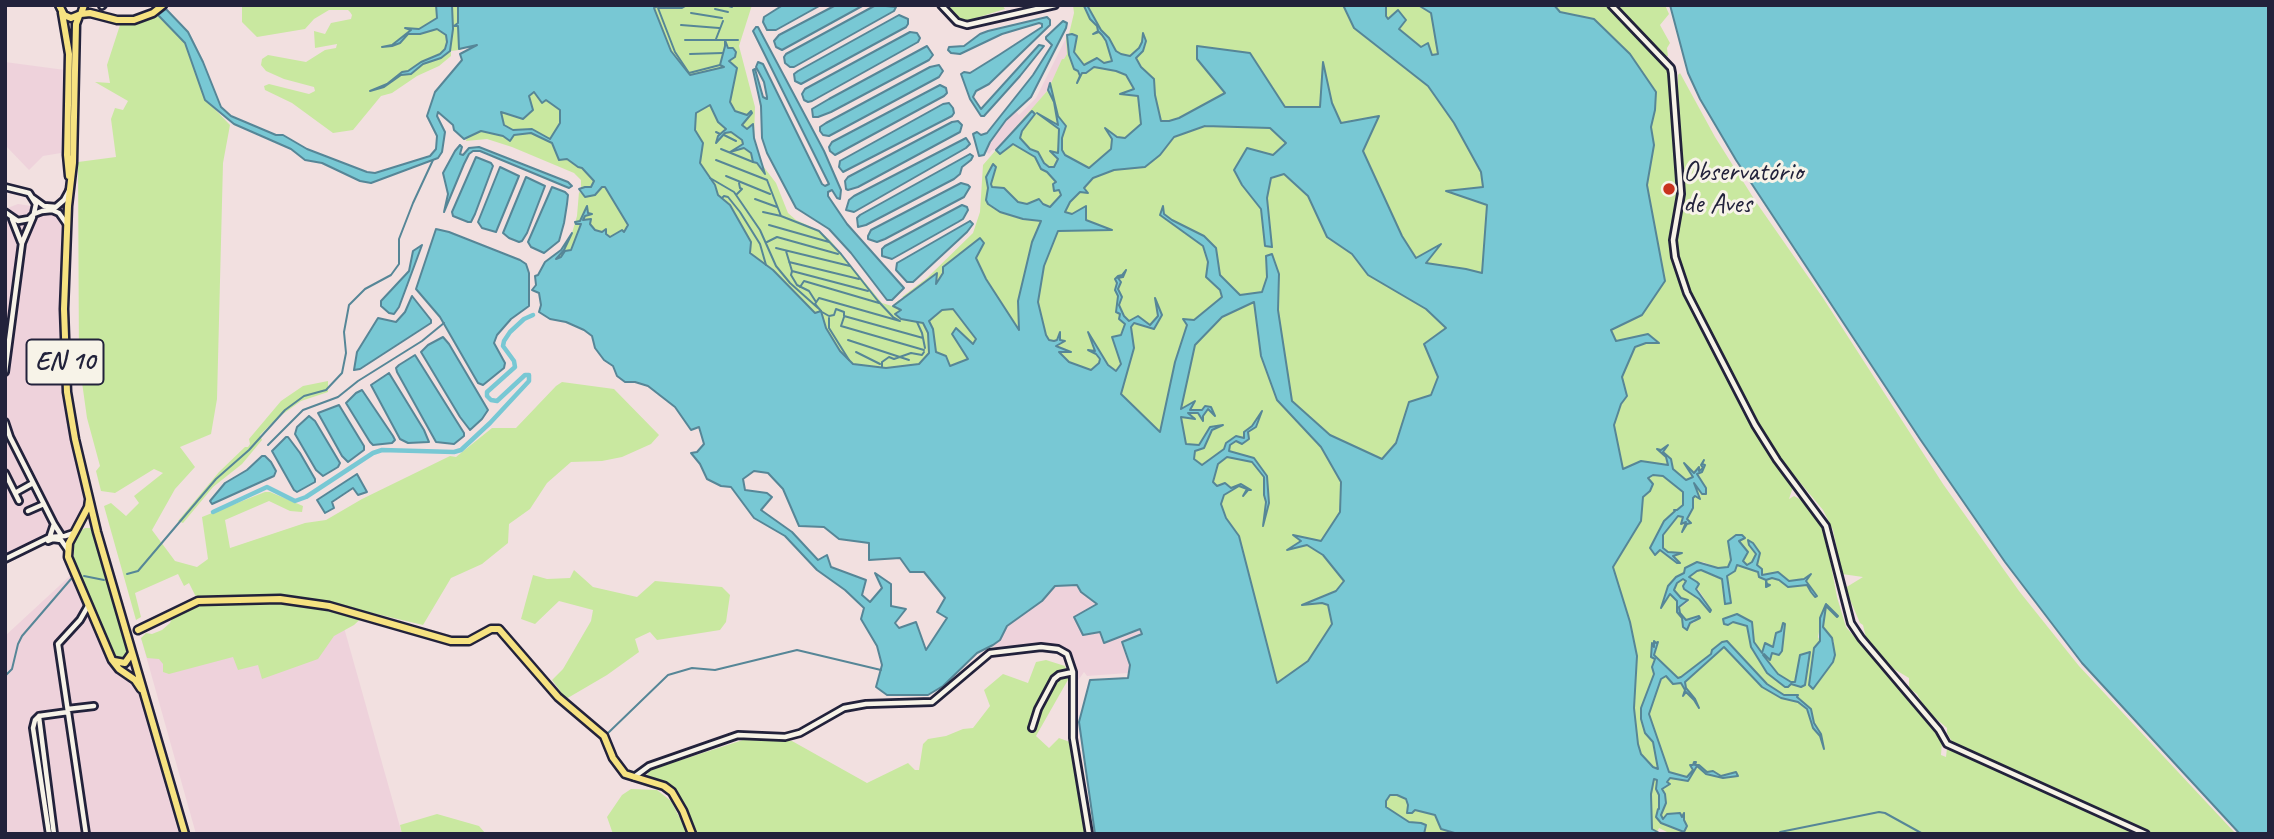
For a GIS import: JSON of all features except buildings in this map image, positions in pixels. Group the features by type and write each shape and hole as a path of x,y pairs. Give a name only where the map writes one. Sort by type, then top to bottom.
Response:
{"main road":[{"path":"86,5 98,13 129,21 154,13 163,5"},
{"name":"EN 10","path":"86,5 76,24 73,163 67,223 64,309 65,370 73,429 97,532 185,834"},
{"name":"EN 10","path":"60,8 71,18 80,15"},
{"name":"EN 10","path":"60,8 69,54 67,155 70,188"},
{"path":"80,15 98,13"},
{"path":"68,550 88,507 89,498"},
{"path":"76,530 83,524 90,524 97,532"},
{"name":"EN 10","path":"68,550 68,557 112,660 118,669 135,680 146,699"},
{"path":"112,660 125,663 132,649 133,636 138,630 198,601 280,599 329,606 451,641 469,641 491,629 499,629 558,697 601,732 618,767 625,774 664,786 672,792 692,834"},
{"path":"124,624 138,630"}],"street":[{"path":"941,5 957,22 967,25 1055,5"},
{"path":"1611,5 1671,68 1681,194 1674,240 1675,257 1687,293 1755,425 1777,460 1826,526 1851,622 1861,638 1939,730 1947,744 2146,834"},
{"path":"7,189 24,191 44,206 56,207 64,200 70,188"},
{"path":"5,372 22,243 36,204 33,198"},
{"path":"8,216 24,220 47,210 56,211 67,223"},
{"path":"8,216 22,243"},
{"path":"5,422 10,437 62,536"},
{"path":"5,473 19,501"},
{"path":"15,493 33,483"},
{"path":"28,512 44,504"},
{"path":"50,537 54,524"},
{"path":"5,559 50,537 62,536 76,530"},
{"path":"40,542 61,540 68,550"},
{"path":"86,834 58,644 80,620 88,604"},
{"path":"80,620 89,618 95,622"},
{"path":"633,778 649,766 738,736 785,737 800,733 844,708 866,704 932,702 990,653 1041,646 1058,649 1067,654 1073,672 1073,738 1088,834"},
{"path":"1031,728 1054,679 1073,672"},
{"path":"49,834 33,728 35,720 39,716 94,706"},
{"path":"39,716 54,834"}],"shaded area":[{"path":"1065,40 1068,41 1067,54 1048,90 1011,136 989,154 985,151 990,142 1015,110 1019,115 1036,98"},
{"path":"5,62 65,70 61,153 43,156 29,170 5,145"},
{"path":"18,204 64,211 63,376 74,453 86,501 69,531 5,560 5,209"},
{"path":"72,574 111,664 137,689 179,834 5,834 5,636"},
{"path":"1077,585 1081,592 1097,605 1104,643 1140,628 1142,634 1128,673 1087,676 1084,672 1077,682 1070,650 1055,644 996,648 993,645 1000,640 1007,626 1042,601 1055,586"},
{"path":"343,624 402,834 196,834 141,638"}],"green space":[{"path":"242,5 436,5 437,18 419,29 412,30 392,45 385,46 392,46 398,43 408,34 437,29 446,35 445,49 402,72 389,84 401,75 411,74 423,64 441,58 450,51 452,5 458,5 458,17 562,77 454,130 453,125 438,112 437,116 445,132 436,149 437,136 427,116 435,92 462,60 460,54 477,44 451,51 451,56 439,66 417,76 392,93 381,96 353,130 333,133 292,103 265,90 264,86 269,84 309,94 315,91 314,87 284,79 266,71 261,65 262,59 268,55 306,62 325,50 336,48 337,44 315,48 314,31 325,34 331,23 351,19 350,12 329,10 314,19 305,29 257,37 242,22"},
{"path":"622,5 752,5 739,46 755,107 754,138 763,166 776,183 788,213 830,240 882,303 892,306 899,300 960,295 1013,397 776,353"},
{"path":"947,5 1002,5 1005,9 966,21"},
{"path":"1073,5 1665,5 1669,14 1660,25 1670,43 1667,48 1668,56 1661,61 1669,71 1671,82 1678,86 1680,73 1715,137 1756,202 1823,298 1943,484 2019,591 2079,666 2236,834 2151,834 1953,743 1947,728 1927,711 1917,694 1909,688 1909,678 1894,669 1866,638 1863,625 1845,588 1863,577 1842,574 1833,530 1823,510 1779,457 1748,404 1745,406 1749,421 1793,487 1789,499 1794,496 1803,501 1821,522 1846,627 1942,741 1941,755 1946,757 1947,748 1950,748 2136,834 1671,834 1659,828 1657,832 1661,834 1249,834 1301,723 1008,318 902,297 927,278 973,233 980,212 983,165 1048,90 1067,54 1066,38 1074,13","holes":["1742,535 1739,541 1748,552 1743,562 1747,565 1756,554 1749,545 1760,553 1757,565 1762,575 1770,573 1789,581 1804,579 1810,575 1806,581 1808,584 1796,587 1772,578 1766,580 1759,577 1758,572 1737,565 1727,576 1731,603 1725,603 1722,579 1701,570 1697,571 1689,576 1706,601 1703,605 1687,581 1683,579 1674,589 1688,602 1679,608 1680,613 1686,620 1697,616 1688,629 1677,612 1677,601 1669,593 1664,604 1667,593 1684,573 1685,568 1703,562 1718,568 1727,568 1731,560 1731,538","1823,611 1823,626 1834,642 1833,662 1813,688 1810,674 1814,648 1820,641 1818,637","1739,615 1752,622 1754,642 1762,653 1773,648 1783,624 1779,655 1772,653 1768,659 1764,653 1763,655 1778,674 1791,682 1796,682 1796,678 1801,687 1791,684 1785,687 1767,673 1751,647 1747,626 1733,622 1728,616"]},
{"path":"158,15 185,43 205,99 230,125 223,163 217,399 211,434 180,447 195,467 175,489 152,530 175,561 197,567 208,559 202,517 265,492 303,506 302,512 290,511 269,501 225,520 230,548 305,523 326,520 362,499 450,456 456,457 492,428 516,428 562,382 614,389 659,435 651,444 622,457 571,462 547,483 530,509 509,524 508,543 482,564 451,578 423,625 368,612 354,625 334,636 318,659 262,679 258,665 238,670 233,657 169,674 163,672 163,664 159,659 147,658 141,638 146,633 162,630 173,616 197,599 189,583 184,586 178,574 135,593 141,617 136,620 104,506 111,503 126,516 139,503 134,496 163,473 154,469 115,493 101,491 96,471 100,466 87,418 79,361 78,162 116,157 111,119 115,108 123,110 128,101 95,82 110,83 107,65 120,25 137,24"},
{"path":"536,88 600,96 619,148 591,187 581,189 581,180 574,173 512,147 487,139 466,141 467,136"},
{"path":"604,179 665,214 536,285 535,276 545,262 561,250 572,233 579,192 583,194"},
{"path":"328,381 328,392 301,401 276,419 260,435 262,440 242,464 213,487 183,523 178,521 219,472 248,447 249,439 281,401 303,386"},
{"path":"85,528 94,532 128,649 123,658 114,655 74,558 74,542"},
{"path":"574,570 593,587 637,597 655,581 722,587 730,595 726,622 720,630 657,640 650,632 635,639 639,652 566,699 552,680 563,669 591,621 593,610 559,601 535,624 521,619 533,575 547,579 570,578"},
{"path":"1046,660 1065,666 1069,678 1036,736 1049,748 1059,738 1078,745 1091,834 695,834 676,791 647,775 650,770 743,740 792,741 867,783 908,763 915,770 919,770 923,744 928,739 973,728 990,706 984,690 1003,674 1028,683 1036,662"},
{"path":"631,789 657,790 671,801 688,834 613,834 607,817 622,795"},
{"path":"437,814 479,826 486,834 402,834 400,825"}],"water":[{"path":"436,5 452,5 450,51 441,58 423,64 411,74 401,75 384,87 370,91 387,84 402,72 445,49 446,35 437,29 408,34 400,43 392,46 382,47 392,45 411,30 405,28 419,29 437,18"},
{"path":"458,5 660,5 654,8 671,51 690,75 724,67 720,65 725,40 728,48 733,48 736,52 735,57 729,61 737,68 730,102 735,111 747,115 751,111 752,113 742,125 747,129 753,124 754,138 765,174 757,163 753,162 751,153 744,148 730,152 743,144 742,140 731,132 725,133 716,143 718,136 726,129 718,122 710,105 696,113 695,130 703,143 700,163 715,185 718,195 730,205 751,242 750,253 773,270 815,313 821,311 826,328 840,351 853,364 886,368 919,364 929,353 928,333 923,323 901,319 895,314 901,310 893,306 937,273 936,284 943,273 943,267 980,238 984,243 976,258 986,279 1019,330 1018,301 1032,242 1041,221 1000,212 988,204 986,177 993,164 996,167 992,187 1004,188 1018,202 1027,204 1039,199 1050,207 1061,195 1059,190 1054,191 1053,184 1056,182 1041,169 1035,157 1013,144 1000,154 996,150 1032,111 1035,114 1020,138 1030,149 1038,152 1044,163 1054,167 1058,159 1050,151 1058,153 1059,129 1037,113 1058,125 1054,102 1048,90 1050,83 1058,116 1066,126 1062,150 1065,155 1089,168 1111,149 1112,139 1105,128 1117,137 1125,138 1141,124 1138,96 1120,94 1134,89 1126,75 1094,67 1082,73 1077,83 1080,76 1069,55 1067,35 1077,36 1074,52 1084,65 1097,58 1104,63 1112,61 1102,35 1099,32 1093,34 1098,31 1097,26 1084,6 1087,5 1101,30 1121,54 1130,56 1139,48 1143,33 1146,41 1143,51 1136,58 1154,79 1161,121 1179,118 1225,93 1197,59 1197,46 1250,53 1285,107 1320,107 1323,62 1332,103 1341,123 1379,116 1363,151 1402,236 1416,258 1441,244 1426,263 1482,273 1487,205 1446,191 1483,187 1481,172 1454,123 1428,86 1354,28 1343,5 1386,5 1388,19 1398,10 1406,20 1399,29 1421,47 1428,43 1432,55 1438,54 1431,13 1418,5 1554,5 1560,12 1594,19 1630,54 1656,92 1651,127 1654,145 1647,185 1665,281 1642,315 1611,330 1616,341 1648,334 1659,343 1646,343 1635,347 1622,377 1627,396 1621,404 1614,425 1623,469 1641,461 1668,465 1666,457 1657,449 1661,450 1668,445 1663,452 1671,459 1673,469 1686,480 1693,477 1684,463 1694,473 1699,467 1699,471 1703,468 1701,465 1704,460 1702,464 1705,465 1702,472 1697,474 1706,488 1706,494 1702,494 1694,483 1700,499 1695,496 1693,498 1693,508 1687,519 1691,523 1687,524 1682,532 1686,522 1681,524 1683,517 1678,516 1663,535 1663,548 1668,552 1682,553 1673,556 1680,563 1660,550 1655,555 1650,548 1664,521 1683,505 1683,492 1663,476 1653,475 1648,478 1653,484 1650,491 1643,497 1641,521 1613,567 1637,656 1634,708 1641,754 1658,769 1653,742 1645,733 1641,719 1641,708 1654,674 1652,667 1655,659 1651,657 1654,641 1658,642 1654,655 1678,678 1711,654 1722,642 1727,641 1767,684 1784,695 1798,695 1811,709 1824,749 1807,709 1798,702 1781,698 1762,687 1724,647 1685,682 1699,708 1686,692 1683,696 1685,690 1681,683 1673,684 1666,676 1661,679 1649,714 1669,772 1687,777 1693,770 1690,765 1696,762 1695,765 1699,765 1707,772 1713,771 1721,776 1736,772 1738,776 1723,778 1706,774 1697,766 1688,781 1670,778 1667,782 1670,784 1662,789 1666,803 1661,815 1663,819 1667,814 1680,813 1682,817 1684,813 1687,826 1684,832 1661,823 1656,817 1659,795 1656,789 1657,780 1654,779 1651,794 1652,829 1661,834 1458,834 1441,829 1435,815 1415,810 1407,813 1406,799 1390,795 1386,807 1409,822 1426,825 1424,834 1095,834 1079,722 1090,680 1128,678 1130,665 1122,642 1142,634 1140,629 1104,643 1100,632 1083,635 1074,617 1097,604 1081,592 1077,585 1055,586 1042,601 1007,626 1000,640 977,653 943,686 928,695 887,695 876,687 882,665 877,646 861,619 864,608 817,570 785,536 754,518 731,487 721,486 707,479 691,453 697,452 704,444 699,427 691,430 675,407 648,386 625,382 617,376 613,366 604,360 595,348 592,336 584,330 550,319 539,312 539,293 532,290 536,285 535,276 545,262 561,250 572,233 556,259 565,251 571,250 581,224 575,222 580,221 587,206 588,213 592,214 585,216 583,220 591,219 590,224 595,230 602,232 606,229 606,234 610,237 622,230 624,232 628,225 605,187 595,195 585,197 579,189 591,187 594,181 582,168 567,159 559,160 552,143 531,133 514,135 510,141 503,136 481,131 464,139 438,112 437,116 445,132 442,152 438,158 371,183 360,181 322,163 305,160 291,149 234,124 205,100 185,43 158,15 166,9 188,32 221,107 231,116 276,135 283,135 307,149 375,173 430,156 436,149 437,136 427,116 435,92 462,60 460,54 477,45 459,49 458,26 454,26 458,23","holes":["534,92 542,103 546,100 560,110 560,123 550,139 532,129 513,130 504,125 501,112 523,119 533,110 529,96","1205,126 1270,128 1286,143 1273,155 1247,148 1234,170 1261,209 1265,246 1272,247 1267,198 1271,178 1284,174 1308,196 1327,237 1352,254 1368,275 1426,309 1446,328 1424,344 1438,377 1431,395 1409,402 1396,443 1382,459 1330,435 1292,401 1278,310 1279,274 1272,254 1266,256 1267,277 1262,292 1240,295 1220,275 1216,248 1204,236 1164,214 1163,206 1160,215 1203,246 1208,262 1206,277 1220,290 1222,297 1194,320 1183,319 1187,325 1175,362 1160,432 1121,394 1134,348 1131,327 1134,323 1154,329 1162,315 1155,298 1158,316 1150,325 1138,316 1129,321 1124,316 1119,305 1122,297 1118,289 1121,282 1118,278 1123,277 1126,270 1115,279 1118,296 1116,312 1125,324 1121,335 1112,337 1121,364 1116,371 1108,365 1088,332 1095,351 1088,350 1100,359 1091,370 1069,362 1059,352 1071,352 1056,346 1065,341 1060,340 1060,332 1057,340 1049,340 1038,302 1044,266 1058,231 1112,230 1086,220 1086,206 1072,214 1065,212 1070,202 1080,192 1088,193 1084,188 1093,178 1114,170 1145,167 1160,155 1174,137","1254,302 1261,356 1277,400 1321,447 1341,482 1340,512 1321,541 1293,535 1301,541 1287,550 1307,545 1323,555 1344,581 1336,591 1302,605 1328,605 1332,624 1308,661 1277,683 1239,536 1226,518 1221,504 1224,495 1239,486 1247,489 1243,496 1251,490 1241,484 1231,488 1225,483 1217,486 1213,482 1218,464 1227,457 1252,462 1264,477 1266,502 1263,526 1269,503 1267,476 1254,458 1229,451 1230,445 1236,441 1242,444 1249,439 1248,432 1256,427 1262,411 1252,426 1244,432 1244,438 1236,436 1226,443 1224,449 1202,465 1194,459 1195,451 1204,448 1212,430 1223,425 1210,427 1199,445 1186,444 1181,417 1195,419 1188,413 1198,413 1203,421 1208,409 1215,416 1211,407 1190,410 1195,401 1181,409 1195,345 1222,317","953,309 976,339 973,344 956,328 952,334 968,359 950,366 946,356 936,352 933,329 929,321 942,310","754,471 768,473 783,489 799,526 824,527 839,539 869,543 869,560 900,558 910,572 924,572 945,598 937,612 947,618 926,650 916,622 899,628 895,623 906,609 891,606 891,584 875,573 882,588 870,602 862,595 866,580 831,567 827,555 818,560 792,532 761,510 772,497 767,493 745,490 743,479"]},
{"path":"783,5 821,5 776,30 767,30 764,17"},
{"path":"836,5 864,5 782,50 776,47 774,41 779,35"},
{"path":"876,5 896,7 894,11 794,67 785,63 786,54"},
{"path":"1670,5 2269,5 2269,834 2240,834 2082,663 2005,562 1920,439 1736,160 1688,73"},
{"path":"899,15 908,19 906,27 801,84 795,81 794,74 798,71"},
{"path":"1047,17 1050,25 989,84 976,91 973,97 981,109 1039,45 1044,46 984,116 981,116 970,99 961,74 970,73 1042,27 1042,24 1002,34 960,54 951,53 949,47 964,46 988,31"},
{"path":"1063,21 1067,23 1066,28 1031,97 1006,120 984,155 979,156 973,134 987,133 1033,75 1052,45 1046,37"},
{"path":"756,27 824,151 841,190 840,199 832,190 828,192 828,196 847,224 904,288 892,300 887,300 829,229 796,208 767,153 762,138 761,106 753,70 755,69 763,97 767,99 764,82 756,67 758,62 763,64 822,184 829,184 753,31"},
{"path":"910,32 917,33 920,38 918,42 812,101 804,100 802,94 805,89"},
{"path":"927,46 933,55 929,60 831,112 813,117 812,109"},
{"path":"939,65 943,71 939,77 829,136 820,131 820,127 826,123 930,67"},
{"path":"940,85 946,88 947,93 944,96 835,155 830,151 832,142"},
{"path":"949,103 953,108 952,116 843,172 839,167 840,161"},
{"path":"958,121 962,125 960,132 858,187 846,189 845,181 848,177"},
{"path":"966,138 970,144 966,148 854,212 846,210 849,200 854,196"},
{"path":"460,145 460,154 463,155 469,148 479,147 568,182 572,186 569,188 480,151 473,151 464,164 444,212 448,194 443,173"},
{"path":"970,154 973,156 971,160 954,179 858,227 857,218 860,215"},
{"path":"476,157 493,166 475,214 471,222 468,222 453,216 452,212"},
{"path":"500,167 519,176 496,232 482,228 478,222"},
{"path":"526,177 545,186 527,233 519,242 503,233"},
{"path":"961,183 970,187 964,197 885,239 877,242 868,239 871,230"},
{"path":"552,187 568,195 567,204 559,241 544,253 531,247 528,242"},
{"path":"962,205 968,210 963,219 892,259 882,256 885,246"},
{"path":"970,221 973,224 967,232 913,282 907,282 896,270 897,263"},
{"path":"436,229 520,260 526,264 529,273 529,306 511,319 497,335 494,343 505,363 504,368 483,385 478,383 440,317 416,289"},
{"path":"422,245 399,307 394,314 389,313 381,306 381,301 409,271 413,251"},
{"path":"412,296 431,323 360,369 354,370 357,352 378,318 396,322 405,312"},
{"path":"443,337 488,410 470,430 421,352"},
{"path":"415,355 464,433 454,444 436,442 397,372 399,365"},
{"path":"389,373 429,442 408,443 400,439 371,385"},
{"path":"362,390 393,436 395,440 392,443 373,445 346,403"},
{"path":"339,405 364,446 364,450 348,462 318,413"},
{"path":"309,416 315,421 340,463 323,476 316,470 295,434 297,427"},
{"path":"286,437 300,453 315,479 315,482 297,492 272,451"},
{"path":"262,456 271,462 276,471 274,476 212,504 210,501 225,483 247,470"},
{"path":"357,474 367,492 358,495 353,488 332,502 334,508 325,513 317,500"},
{"path":"1736,535 1745,538 1739,541 1748,552 1743,561 1747,565 1756,554 1748,540 1760,553 1757,565 1762,569 1762,575 1778,572 1789,581 1804,579 1811,574 1806,581 1817,596 1815,597 1807,585 1788,587 1779,580 1766,580 1759,577 1758,572 1737,565 1735,571 1727,576 1731,603 1725,604 1722,579 1701,570 1697,571 1689,577 1699,584 1696,589 1711,610 1710,612 1699,599 1684,589 1686,581 1683,579 1677,583 1674,590 1681,598 1688,600 1679,607 1680,613 1686,620 1699,616 1700,618 1690,623 1687,630 1677,612 1677,601 1670,594 1661,608 1668,586 1684,573 1685,568 1697,562 1718,568 1728,567 1731,560 1728,541"},
{"path":"1826,604 1838,616 1826,606 1823,627 1832,638 1835,655 1833,662 1813,689 1809,685 1814,648 1820,641 1820,618"},
{"path":"1737,614 1752,622 1754,642 1762,653 1765,643 1773,647 1776,633 1781,631 1783,623 1785,624 1782,651 1779,655 1772,653 1770,660 1763,655 1778,674 1795,682 1800,655 1810,652 1805,685 1801,687 1791,684 1785,687 1767,673 1751,647 1747,626 1733,622 1724,624 1723,619"}],"waterway":[{"path":"687,5 682,8 658,8 675,52 689,73 720,65"},
{"path":"725,5 732,7"},
{"path":"715,9 728,12"},
{"path":"691,13 722,18"},
{"path":"716,39 723,21"},
{"path":"681,25 719,28"},
{"path":"685,40 738,40"},
{"path":"690,54 723,53"},
{"path":"716,132 720,134"},
{"path":"724,135 736,141"},
{"path":"721,149 753,162"},
{"path":"127,574 138,571 216,479 249,450 285,410 304,396 326,390 342,373 346,353 344,332 349,305 365,289 391,275 399,264 399,239 433,160"},
{"path":"716,160 767,180 781,216 819,231 878,301 900,321 819,298 815,304 821,311"},
{"path":"726,176 770,194"},
{"path":"710,178 734,192 760,230 776,266 790,283 818,308"},
{"path":"737,194 742,189 739,183"},
{"path":"722,198 728,197 740,212 760,244 766,265"},
{"path":"755,199 777,207"},
{"path":"763,212 781,216"},
{"path":"769,225 829,242"},
{"path":"767,242 777,237 838,254"},
{"path":"776,248 850,266"},
{"path":"786,251 791,275 797,285 809,291 816,302"},
{"path":"789,262 859,279"},
{"path":"792,271 868,291"},
{"path":"800,287 804,281 879,303"},
{"path":"822,312 829,316 834,315 836,309 844,312 844,316 923,338"},
{"path":"213,512 267,487 295,501 306,497 373,453 382,450 461,450 529,381 529,375 525,375 497,401 487,396 487,392 515,367 514,361 503,346 504,341 524,319 533,315"},
{"path":"844,317 841,326 924,350"},
{"path":"829,318 829,328 849,360"},
{"path":"917,322 925,348"},
{"path":"268,445 303,410 338,397 358,381 422,341 444,323"},
{"path":"848,340 909,360"},
{"path":"856,352 880,364"},
{"path":"882,367 882,362 889,357 894,359 911,353 922,355 924,352"},
{"path":"84,576 104,580"},
{"path":"5,676 12,669 22,636 71,579"},
{"path":"607,734 668,675 692,668 715,670 797,650 881,670"},
{"path":"1780,832 1879,812 1923,834"}],"place":[{"name":"Observatório de Aves","path":"1669,189"}]}
